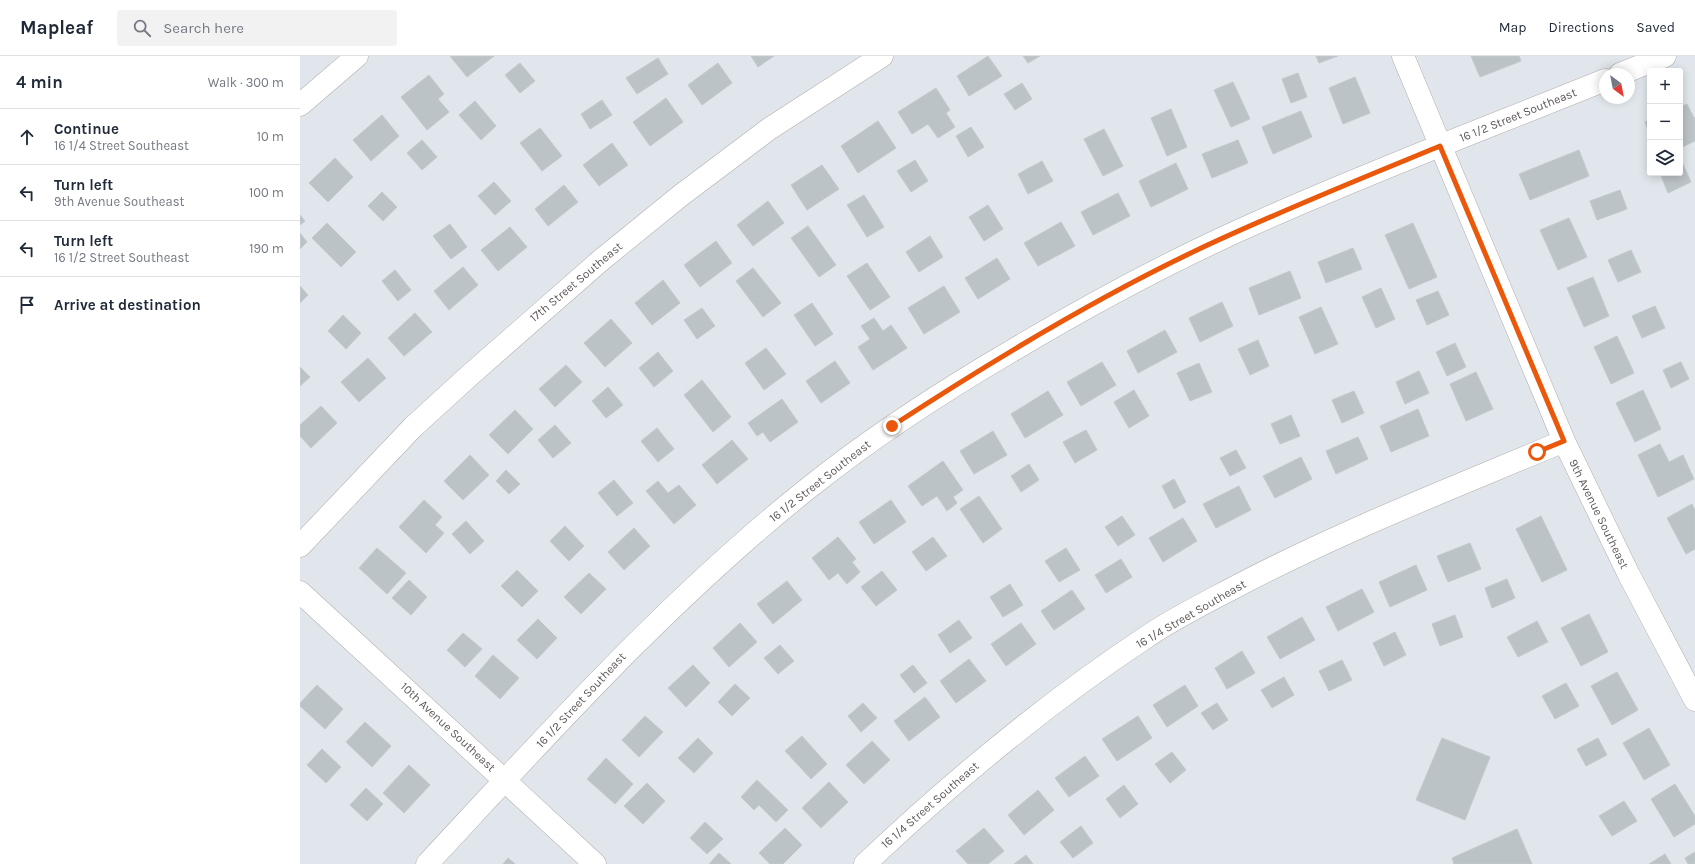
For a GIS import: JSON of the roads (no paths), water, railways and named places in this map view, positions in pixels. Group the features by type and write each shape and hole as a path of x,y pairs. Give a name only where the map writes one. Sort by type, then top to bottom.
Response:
{"street":[{"path":"300,105 357,56"},
{"name":"17th Street Southeast","path":"300,546 413,427 600,260 680,196 769,129 882,56"},
{"name":"9th Avenue Southeast","path":"1403,56 1564,441 1628,575 1695,700"},
{"path":"1635,68 1665,56"},
{"name":"16 1/2 Street Southeast","path":"427,864 628,649 714,567 807,489 892,426 965,378 1045,331 1112,294 1194,252 1258,222 1440,146 1599,82"},
{"name":"16 1/4 Street Southeast","path":"865,864 914,817 982,760 1054,702 1146,637 1210,600 1290,559 1363,526 1564,441"},
{"name":"10th Avenue Southeast","path":"300,592 595,864"}]}
